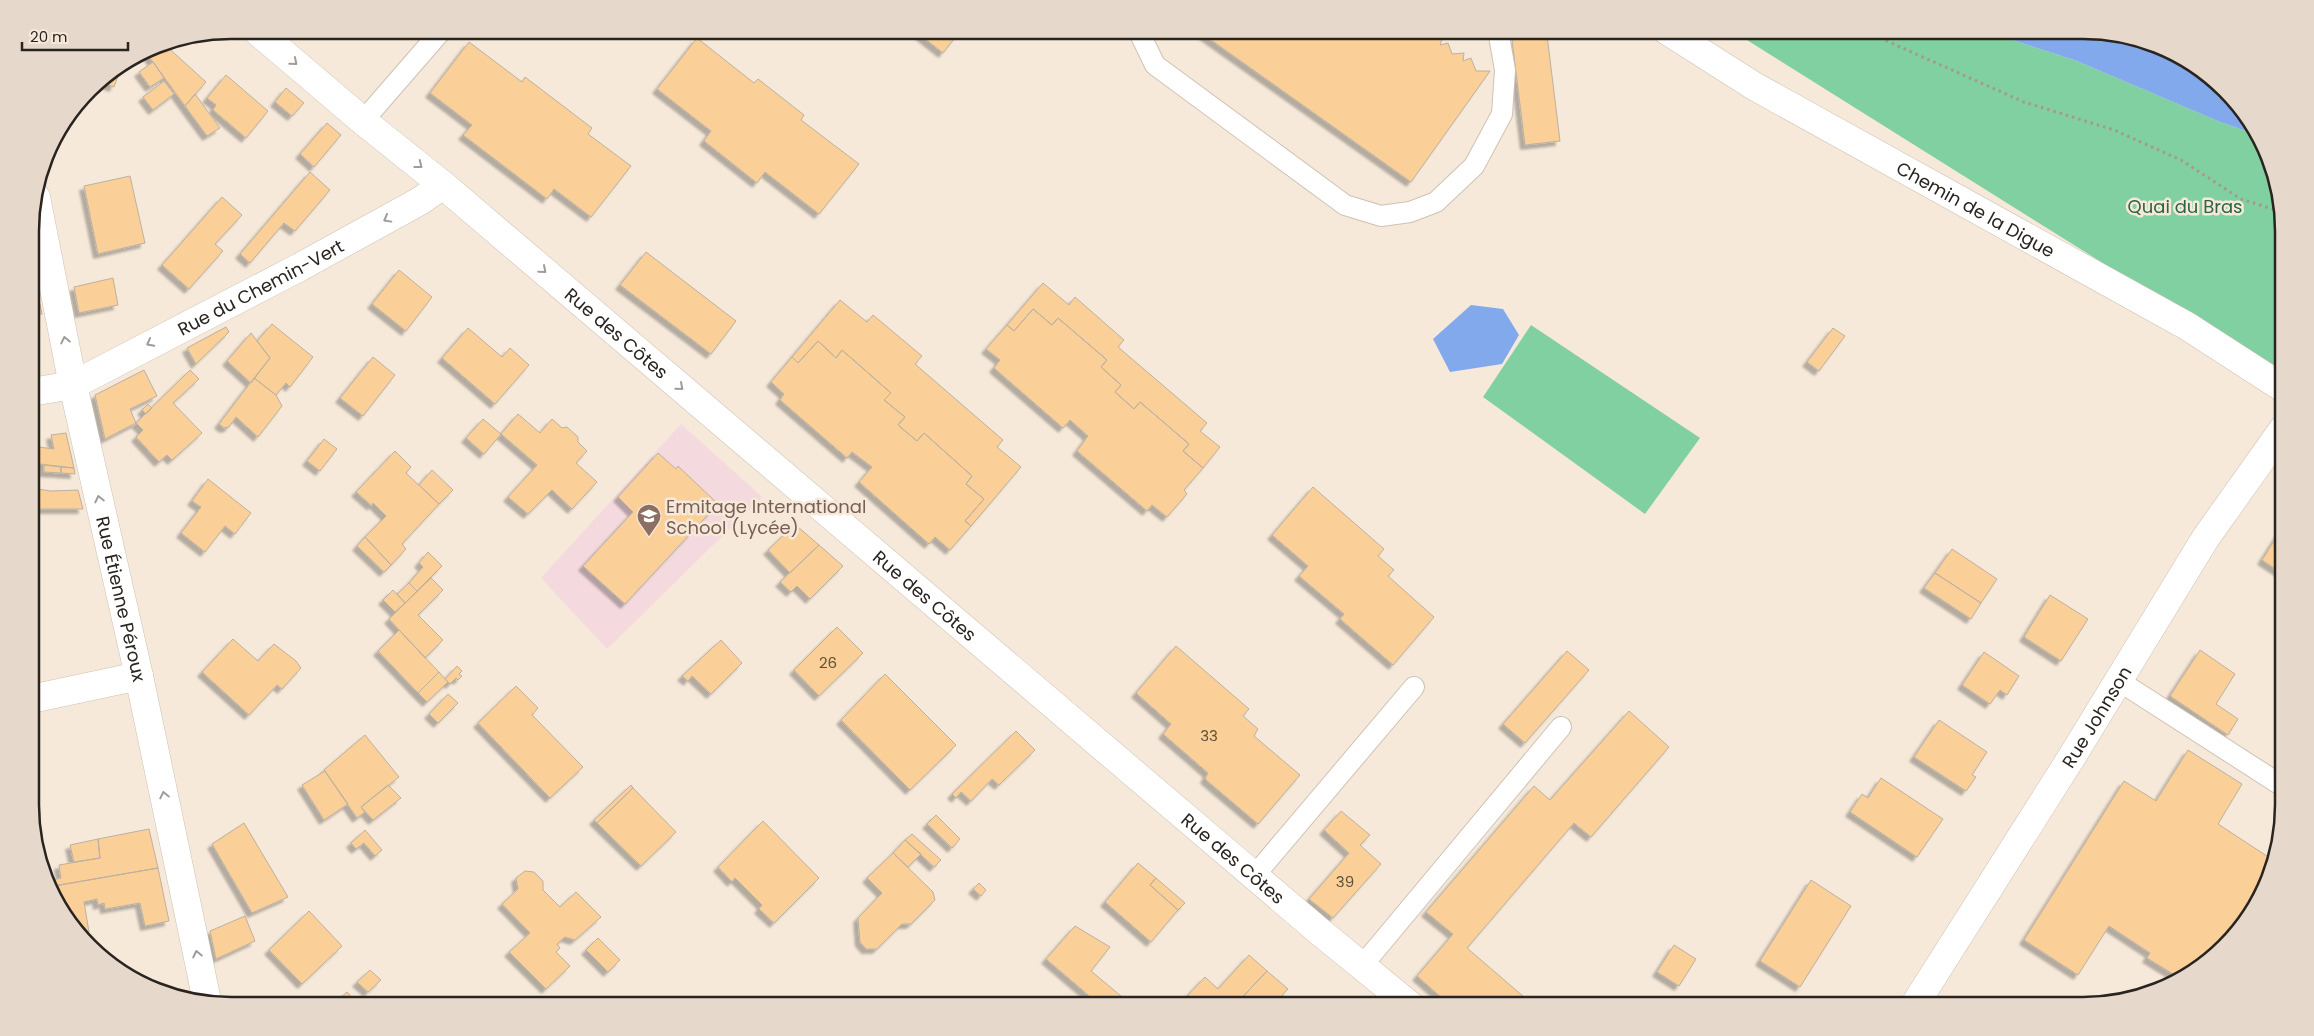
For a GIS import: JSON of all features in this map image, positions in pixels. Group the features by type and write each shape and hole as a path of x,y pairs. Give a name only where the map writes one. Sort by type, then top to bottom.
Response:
{"street":[{"name":"Rue des Côtes","path":"267,39 443,184 1400,997"},
{"name":"Chemin de la Digue","path":"1680,39 1754,86 2187,326 2275,383"},
{"name":"Rue du Chemin-Vert","path":"39,391 73,385 300,267 420,201 443,184"},
{"name":"Rue Étienne Péroux","path":"39,214 73,385 139,676 206,996"},
{"name":"Rue Johnson","path":"1920,997 2119,681 2205,539 2275,440"},
{"path":"39,697 139,676"}],"lane":[{"path":"363,120 434,39"},
{"path":"1142,39 1155,65 1345,205 1381,216 1410,212 1436,202 1474,166 1502,114 1505,70 1500,39"},
{"path":"2119,681 2275,781"},
{"path":"1255,875 1414,687"},
{"path":"1362,966 1561,727"}],"path":[{"path":"1882,39 2024,102 2114,130 2181,160 2241,199 2274,210"}],"shaded area":[{"name":"Ermitage International School (Lycée)","path":"681,424 762,497 607,649 541,578"}],"green space":[{"name":"Quai du Bras","path":"1745,39 2010,39 2077,61 2220,122 2248,132 2261,157 2274,205 2275,371"},
{"path":"1531,325 1700,438 1645,514 1483,397"}],"water":[{"path":"2010,39 2109,40 2157,53 2179,64 2210,86 2228,104 2248,132 2220,122 2077,61"},
{"path":"1471,305 1503,309 1519,335 1502,364 1450,372 1433,339"}],"building":[{"path":"696,39 698,39 754,83 758,79 804,115 801,120 859,164 819,214 765,172 757,183 704,141 711,131 657,89"},
{"path":"925,39 954,39 943,53"},
{"path":"1210,39 1442,39 1440,45 1448,43 1452,54 1464,53 1463,61 1471,58 1476,71 1490,71 1411,182"},
{"path":"1547,39 1560,141 1525,145 1512,40"},
{"path":"469,42 522,82 525,77 592,128 588,134 631,166 591,217 554,189 547,199 463,135 472,125 430,93"},
{"path":"169,49 206,82 185,106 149,57"},
{"path":"153,62 164,78 150,87 139,72"},
{"path":"118,75 114,87 106,84"},
{"path":"226,75 268,111 246,138 213,110 216,105 207,98"},
{"path":"164,81 174,94 153,110 143,97"},
{"path":"286,88 304,103 292,116 275,102"},
{"path":"195,94 220,128 207,136 185,106"},
{"path":"327,123 341,135 314,167 300,154"},
{"path":"310,172 330,190 295,231 284,223 250,263 240,254"},
{"path":"130,176 145,243 98,254 84,186"},
{"path":"222,197 242,215 215,244 223,251 189,289 162,265"},
{"path":"646,252 736,321 711,354 620,285"},
{"path":"399,270 432,297 406,331 372,304"},
{"path":"113,278 118,305 79,313 74,287"},
{"path":"1043,283 1069,305 1075,297 1124,340 1118,347 1207,423 1200,431 1220,447 1203,468 1183,451 1189,444 1140,402 1134,409 1115,392 1121,385 1101,367 1107,360 1058,318 1052,325 1033,309 1014,331 1007,325"},
{"path":"39,300 42,314 39,314"},
{"path":"840,300 867,322 873,315 922,356 915,364 1003,440 997,447 1021,467 971,526 965,521 984,499 966,484 972,476 924,433 917,441 898,425 905,417 884,400 891,393 842,350 836,358 818,341 798,363 792,357"},
{"path":"1033,309 1052,325 1058,318 1107,360 1101,367 1121,385 1115,392 1134,409 1140,402 1189,444 1183,451 1203,468 1184,490 1187,494 1167,517 1152,505 1147,511 1077,451 1088,436 1070,420 1063,428 994,368 1000,360 986,349 1007,325 1014,331"},
{"path":"272,324 313,357 290,387 286,383 276,395 254,378 270,358 257,341"},
{"path":"226,327 229,332 196,364 187,348"},
{"path":"468,328 502,357 510,348 529,365 495,404 442,358"},
{"path":"1833,328 1845,336 1819,371 1807,362"},
{"path":"251,333 270,358 251,383 227,361"},
{"path":"818,341 836,358 842,350 891,393 884,400 905,417 898,425 917,441 924,433 972,476 966,484 984,499 965,521 971,526 950,550 935,537 929,544 859,482 872,467 852,452 847,458 780,400 784,394 771,382 792,357 798,363"},
{"path":"373,357 395,375 363,416 340,398"},
{"path":"144,370 157,396 130,409 136,423 105,439 95,395"},
{"path":"190,370 199,379 173,403 202,433 172,460 167,455 159,462 136,437 143,430 136,423"},
{"path":"254,378 276,395 282,406 258,437 236,417 229,427 224,428 219,424"},
{"path":"148,404 152,408 146,414 142,410"},
{"path":"518,414 540,433 552,419 562,428 567,427 578,437 578,442 587,451 576,463 597,482 572,509 552,490 528,514 508,497 537,465 501,434"},
{"path":"483,419 501,434 484,454 466,438"},
{"path":"66,433 74,468 39,464 39,447 54,449 51,435"},
{"path":"324,439 337,449 320,471 307,461"},
{"path":"395,451 411,467 406,473 439,504 402,544 406,549 391,565 365,537 386,516 373,503 372,506 356,492"},
{"path":"658,453 676,469 678,466 718,504 625,604 583,566 633,512 618,497"},
{"path":"44,465 61,467 61,473 44,472"},
{"path":"61,467 74,468 75,474 61,473"},
{"path":"432,470 453,490 439,504 419,485"},
{"path":"208,479 251,513 235,534 225,526 205,552 181,533 201,507 192,501"},
{"path":"1313,487 1384,549 1378,556 1394,570 1388,576 1434,617 1393,665 1340,619 1344,614 1299,576 1308,566 1272,535"},
{"path":"39,489 51,491 78,490 83,509 39,509"},
{"path":"798,527 819,545 790,573 768,550 789,530 792,532"},
{"path":"365,537 391,565 384,572 357,546"},
{"path":"2275,540 2275,569 2262,560"},
{"path":"819,545 843,566 810,599 797,586 791,592 780,582"},
{"path":"1952,549 1997,579 1981,603 1935,573"},
{"path":"428,552 442,566 417,591 409,583 423,567 419,563"},
{"path":"1935,573 1981,603 1971,619 1924,588"},
{"path":"431,578 443,590 418,615 443,640 425,658 389,619"},
{"path":"409,583 417,591 405,603 397,594"},
{"path":"393,590 405,603 395,612 383,600"},
{"path":"2050,595 2088,619 2061,661 2024,637"},
{"path":"837,627 863,653 819,696 794,670"},
{"path":"399,630 439,672 418,693 378,651"},
{"path":"233,639 258,661 274,644 296,661 301,668 282,689 277,685 249,715 202,672"},
{"path":"721,640 742,663 711,694 692,676 688,681 682,676"},
{"path":"1176,646 1249,709 1243,716 1258,729 1254,736 1300,775 1258,824 1205,779 1208,773 1163,734 1171,724 1136,693"},
{"path":"2200,650 2235,674 2216,704 2238,719 2228,735 2170,696"},
{"path":"1567,651 1589,670 1525,743 1503,724"},
{"path":"1984,652 2019,676 2007,695 2000,690 1990,704 1962,685"},
{"path":"457,666 462,671 459,674 462,676 458,680 456,678 450,684 445,679"},
{"path":"439,672 448,682 427,702 418,693"},
{"path":"885,674 956,745 910,790 841,720"},
{"path":"516,686 538,708 532,715 583,767 550,798 478,723"},
{"path":"448,694 458,703 438,723 429,714"},
{"path":"1629,711 1669,747 1591,837 1574,823 1467,948 1524,997 1441,997 1417,976 1453,934 1426,912 1534,786 1550,800"},
{"path":"1939,720 1987,752 1972,775 1976,777 1966,791 1914,757"},
{"path":"1016,731 1035,750 999,785 992,779 971,801 961,792 956,798 952,794"},
{"path":"365,735 399,777 361,807 365,812 357,818 324,770"},
{"path":"2188,750 2242,784 2218,824 2268,857 2261,879 2250,901 2228,932 2200,958 2174,974 2147,958 2150,953 2109,926 2078,975 2024,940 2124,781 2156,801"},
{"path":"325,771 348,804 324,820 302,785"},
{"path":"1881,778 1943,819 1917,857 1850,812 1862,794 1868,798"},
{"path":"388,785 401,798 373,820 361,807"},
{"path":"631,785 633,788 597,823 594,820"},
{"path":"633,788 676,832 641,866 597,823"},
{"path":"1341,811 1370,835 1360,845 1381,864 1333,918 1309,899 1349,853 1324,830"},
{"path":"936,815 960,839 952,848 927,824"},
{"path":"763,821 819,878 774,923 759,909 762,905 735,878 732,882 718,867"},
{"path":"244,823 288,897 252,913 212,844"},
{"path":"149,829 158,868 57,886 53,880 61,878 59,865 100,858 98,839"},
{"path":"365,830 382,850 375,856 364,843 356,849 351,843"},
{"path":"912,834 941,860 934,867 905,840"},
{"path":"98,839 100,858 74,862 70,845"},
{"path":"905,840 921,854 908,867 893,853"},
{"path":"893,853 933,892 935,900 911,924 902,924 877,949 866,949 860,942 858,918 882,893 867,878"},
{"path":"1138,863 1156,878 1150,885 1178,910 1151,942 1105,902"},
{"path":"158,868 169,921 145,926 140,903 105,909 104,903 98,905 97,899 84,902 89,932 86,932 71,912 57,886"},
{"path":"525,871 534,872 543,881 543,890 560,907 576,892 601,917 575,940 565,937 557,944 560,948 556,952 570,966 546,989 509,952 530,933 502,904 518,889 516,878"},
{"path":"1156,878 1185,903 1178,910 1150,885"},
{"path":"1811,880 1851,906 1800,987 1760,961"},
{"path":"979,883 986,890 981,896 973,889"},
{"path":"309,911 342,946 302,984 269,950"},
{"path":"245,916 255,941 216,959 210,931"},
{"path":"1075,926 1110,947 1091,971 1122,997 1090,997 1046,959"},
{"path":"598,938 620,960 608,972 586,950"},
{"path":"1674,945 1696,959 1679,986 1657,972"},
{"path":"1249,955 1267,971 1242,997 1190,997 1188,995 1205,977 1218,989"},
{"path":"370,970 381,980 368,992 357,982"},
{"path":"1267,971 1288,989 1280,997 1242,997"},
{"path":"347,992 352,997 341,997"}],"place":[{"name":"Ermitage International School (Lycée)","path":"649,537"}]}
